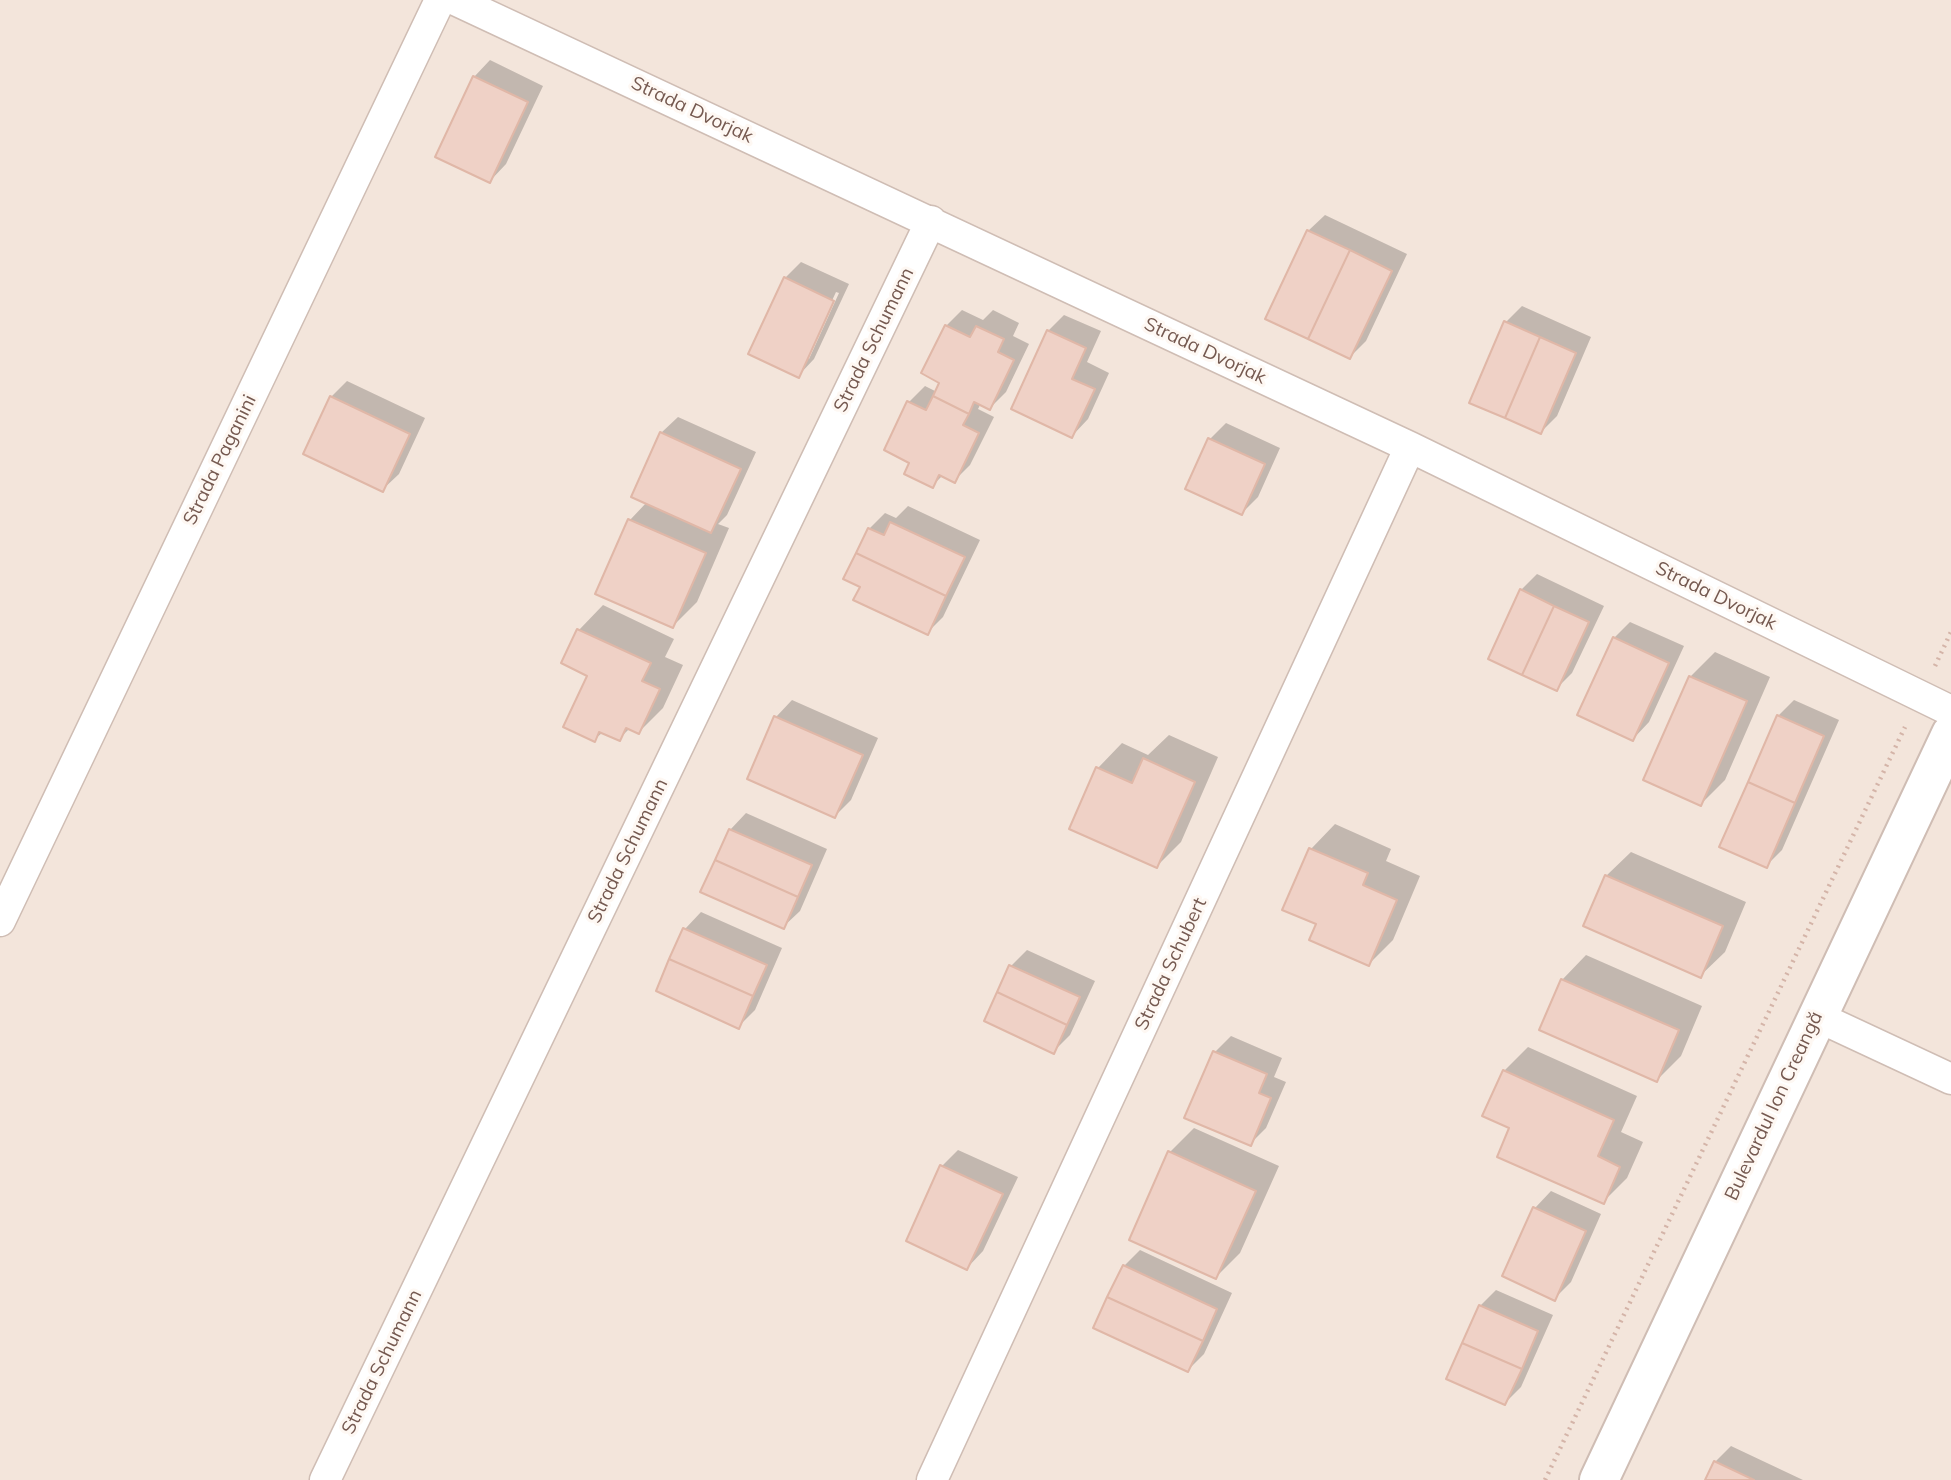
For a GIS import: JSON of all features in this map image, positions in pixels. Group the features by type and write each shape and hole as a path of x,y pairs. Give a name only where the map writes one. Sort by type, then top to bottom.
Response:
{"street":[{"name":"Strada Paganini","path":"0,920 440,0"},
{"name":"Strada Dvorjak","path":"455,0 1410,447 1951,711"},
{"name":"Strada Schumann","path":"325,1480 931,222"},
{"name":"Strada Schubert","path":"932,1480 1410,447"},
{"name":"Bulevardul Ion Creangă","path":"1599,1480 1951,734"},
{"path":"1816,1016 1951,1079"}],"path":[{"path":"1545,1480 1951,632"}],"shaded area":[{"path":"0,0 1951,0 1951,1480 0,1480"}],"building":[{"path":"473,76 528,102 490,183 435,157"},
{"path":"1307,230 1350,250 1308,339 1265,319"},
{"path":"1350,250 1392,271 1350,359 1308,339"},
{"path":"784,277 834,301 799,378 748,354"},
{"path":"1504,321 1540,337 1505,418 1469,403"},
{"path":"945,325 970,337 976,326 1004,339 998,352 1014,360 990,410 974,402 969,414 933,396 939,383 921,373"},
{"path":"1047,330 1086,348 1072,379 1095,389 1072,438 1011,409"},
{"path":"1540,337 1576,353 1541,434 1505,418"},
{"path":"330,396 410,434 383,492 303,454"},
{"path":"933,396 969,414 963,425 979,433 955,483 939,475 933,488 904,474 909,463 884,450 907,401 926,410"},
{"path":"660,432 741,469 711,533 631,497"},
{"path":"1208,438 1265,464 1242,515 1185,489"},
{"path":"628,519 706,553 673,628 595,594"},
{"path":"890,522 965,557 946,596 856,553 868,528 884,535"},
{"path":"856,553 946,596 928,635 853,600 860,587 843,579"},
{"path":"1520,589 1554,606 1522,675 1488,659"},
{"path":"1554,606 1589,622 1557,691 1522,675"},
{"path":"577,629 651,663 642,681 660,689 639,734 626,728 620,741 599,732 595,742 563,727 587,676 561,663"},
{"path":"1613,637 1669,663 1633,741 1577,715"},
{"path":"1689,676 1747,701 1701,806 1643,780"},
{"path":"1777,715 1824,736 1795,803 1748,782"},
{"path":"774,716 863,755 835,818 747,779"},
{"path":"1143,758 1195,782 1157,868 1069,829 1096,767 1132,783"},
{"path":"1748,782 1795,803 1767,868 1719,847"},
{"path":"729,829 812,865 798,897 715,860"},
{"path":"1309,848 1368,873 1363,885 1397,900 1369,966 1309,940 1316,924 1282,910"},
{"path":"715,860 798,897 784,929 700,892"},
{"path":"1605,875 1723,926 1701,978 1583,926"},
{"path":"683,928 767,965 753,996 669,959"},
{"path":"669,959 753,996 739,1029 656,991"},
{"path":"1009,965 1080,997 1067,1025 997,992"},
{"path":"1561,979 1679,1030 1657,1082 1539,1030"},
{"path":"997,992 1067,1025 1054,1054 984,1021"},
{"path":"1213,1051 1267,1074 1259,1093 1271,1098 1251,1146 1184,1118"},
{"path":"1503,1070 1614,1120 1598,1156 1620,1167 1604,1204 1497,1157 1509,1128 1482,1116"},
{"path":"1168,1151 1256,1191 1216,1279 1129,1240"},
{"path":"940,1165 1003,1194 967,1270 906,1241"},
{"path":"1533,1207 1586,1231 1555,1301 1502,1276"},
{"path":"1123,1265 1217,1309 1203,1341 1107,1297"},
{"path":"1107,1297 1203,1341 1188,1372 1093,1328"},
{"path":"1479,1305 1538,1331 1522,1369 1462,1343"},
{"path":"1462,1343 1522,1369 1505,1405 1446,1379"},
{"path":"1714,1461 1754,1480 1705,1480"}]}
